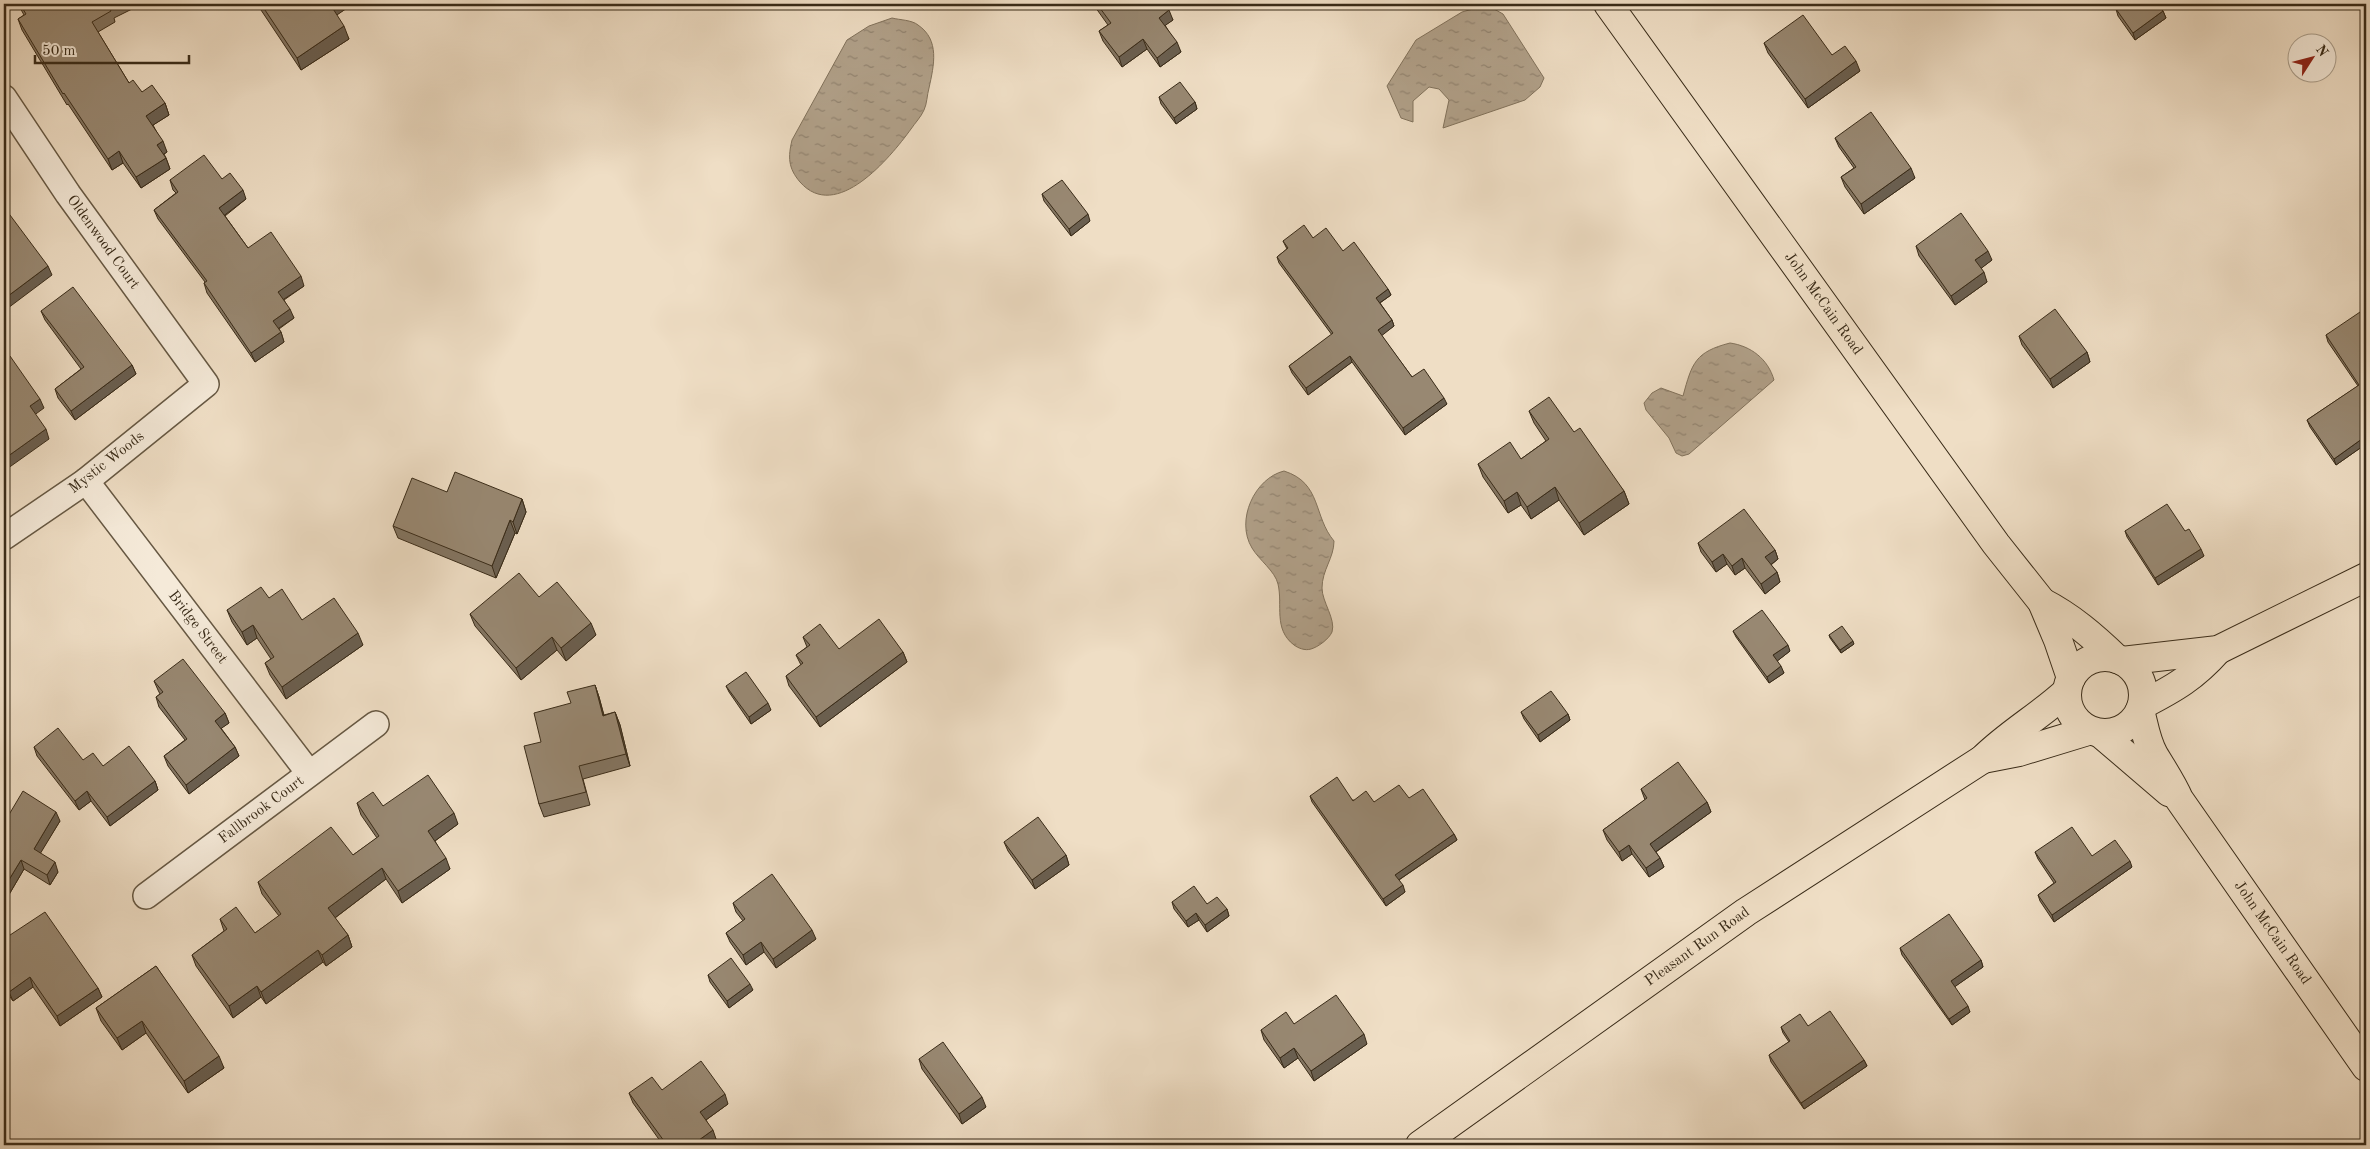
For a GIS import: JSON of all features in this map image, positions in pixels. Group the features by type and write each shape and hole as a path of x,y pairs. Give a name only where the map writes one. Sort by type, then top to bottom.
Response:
{"main road":[{"name":"John McCain Road","path":"1608,4 1996,544 2042,602 2058,640 2069,685"},
{"path":"2119,660 2138,675 2144,694 2141,707 2134,720 2127,727 2119,731 2094,732 2074,717 2069,685 2077,669 2090,660 2106,657 2119,660 2218,650 2366,577"},
{"name":"John McCain Road","path":"2042,602 2062,613 2092,634 2119,660"},
{"path":"2092,634 2110,642 2162,656"},
{"path":"2141,707 2181,685 2203,668 2218,650"},
{"name":"Pleasant Run Road","path":"1420,1145 1746,912 1982,759 2001,741 2052,704 2069,685"},
{"name":"John McCain Road","path":"2141,707 2146,736 2154,755 2171,780 2179,800 2366,1067"},
{"name":"John McCain Road","path":"2094,732 2122,753 2161,788 2179,800"},
{"name":"Pleasant Run Road","path":"1982,759 2019,752 2094,732"},
{"path":"2057,741 2097,745 2122,753"}],"street":[{"name":"Oldenwood Court","path":"4,98 68,194 206,384"},
{"name":"Mystic Woods","path":"4,537 86,481 206,384"},
{"name":"Bridge Street","path":"86,481 309,773"},
{"name":"Fallbrook Court","path":"146,896 376,724"}],"water":[{"path":"1487,5 1503,14 1544,78 1540,87 1525,100 1443,128 1449,100 1439,89 1429,87 1413,101 1413,122 1401,118 1387,86 1416,40 1462,12"},
{"path":"892,18 915,23 930,38 934,62 924,110 920,118 890,155 861,182 845,191 830,195 814,193 800,182 793,172 790,162 792,140 847,40 869,26"},
{"path":"1730,343 1752,350 1758,355 1768,366 1774,380 1689,454 1682,456 1676,453 1669,438 1646,410 1644,403 1652,393 1661,388 1683,396 1689,375 1702,355 1709,350"},
{"path":"1284,471 1296,476 1305,483 1311,492 1327,531 1334,541 1322,588 1331,616 1332,632 1323,642 1309,650 1294,645 1283,632 1278,584 1270,570 1252,548 1247,537 1247,513 1257,491 1264,482"}],"building":[{"path":"20,4 116,4 109,7 111,11 92,22 129,83 133,80 142,92 152,85 165,103 146,116 163,141 157,145 166,158 136,177 119,151 108,159 63,94 18,19 26,14"},
{"path":"261,4 330,4 344,26 297,58"},
{"path":"1097,4 1164,4 1169,10 1159,18 1177,42 1157,58 1143,39 1119,57 1099,31 1111,23"},
{"path":"2124,4 2158,4 2163,11 2133,33 2116,9"},
{"path":"1803,15 1832,55 1845,46 1856,61 1805,99 1764,43"},
{"path":"1180,82 1195,102 1174,118 1159,97"},
{"path":"1871,112 1911,168 1861,204 1841,177 1856,167 1835,138"},
{"path":"204,155 222,179 230,173 243,190 219,208 248,248 271,232 301,276 278,292 290,309 273,321 281,332 251,353 204,283 207,281 154,210 178,192 170,180"},
{"path":"1062,180 1088,214 1069,229 1042,194"},
{"path":"4,207 48,266 4,299"},
{"path":"1961,213 1988,251 1975,260 1984,272 1951,296 1916,246"},
{"path":"1304,225 1313,238 1326,228 1343,251 1354,242 1388,289 1376,298 1392,320 1378,330 1412,377 1424,369 1444,398 1403,428 1350,356 1306,388 1289,366 1333,333 1277,257 1288,248 1283,241"},
{"path":"73,287 132,365 71,411 55,389 84,367 41,311"},
{"path":"2055,309 2087,352 2050,379 2019,336"},
{"path":"2363,310 2366,315 2366,436 2334,459 2307,420 2359,385 2326,335"},
{"path":"10,356 40,399 30,406 46,429 4,459 4,360"},
{"path":"1549,397 1574,432 1580,428 1624,491 1579,523 1555,487 1527,507 1517,492 1504,501 1478,464 1510,442 1521,459 1549,439 1529,411"},
{"path":"455,472 522,499 513,522 510,520 492,566 393,526 412,478 447,492"},
{"path":"2167,504 2185,531 2189,529 2201,549 2155,578 2125,531"},
{"path":"1744,509 1775,550 1765,557 1777,572 1761,584 1742,558 1732,566 1723,554 1712,562 1698,543"},
{"path":"519,573 539,597 557,582 591,623 561,648 552,637 516,668 470,614"},
{"path":"261,587 269,598 282,589 302,620 334,598 358,633 282,687 265,663 274,657 253,625 242,632 227,610"},
{"path":"1762,610 1788,645 1773,655 1781,666 1767,677 1733,631"},
{"path":"879,619 903,652 816,717 786,676 803,663 796,655 810,645 803,637 820,624 839,649"},
{"path":"1842,626 1853,641 1840,650 1829,635"},
{"path":"183,659 225,713 215,721 235,747 186,785 164,756 187,739 156,697 163,692 154,681"},
{"path":"746,672 768,703 749,717 726,686"},
{"path":"595,685 603,716 615,712 626,754 579,766 586,792 539,804 524,746 541,742 534,713 571,703 567,692"},
{"path":"1551,691 1568,714 1538,735 1521,712"},
{"path":"58,728 83,760 93,753 103,766 129,746 155,781 107,817 87,791 75,801 34,747"},
{"path":"1678,762 1707,802 1650,844 1660,858 1646,868 1629,845 1619,852 1603,830 1647,798 1641,789"},
{"path":"428,775 454,813 428,831 446,858 398,891 382,868 328,908 348,935 322,955 318,950 261,992 257,986 229,1006 192,955 227,929 220,919 236,907 255,933 281,914 258,882 331,827 353,855 379,836 357,803 373,792 383,806"},
{"path":"1337,777 1353,801 1366,791 1374,802 1399,785 1409,798 1423,789 1454,834 1395,875 1403,885 1383,899 1310,796"},
{"path":"23,791 56,812 34,849 55,862 47,875 21,860 4,888 4,823"},
{"path":"1038,817 1066,855 1032,880 1004,842"},
{"path":"2072,827 2092,856 2115,840 2130,861 2052,915 2038,895 2056,882 2035,852"},
{"path":"772,874 812,930 773,959 761,942 743,955 726,933 745,919 733,903"},
{"path":"1194,886 1207,904 1217,897 1227,909 1205,925 1196,913 1186,921 1172,902"},
{"path":"45,912 98,988 57,1016 30,977 9,992 4,984 4,939"},
{"path":"1949,914 1981,960 1951,981 1968,1006 1949,1019 1900,948"},
{"path":"731,958 750,984 727,1001 708,975"},
{"path":"156,966 219,1056 184,1081 142,1021 117,1038 96,1008"},
{"path":"1336,995 1364,1034 1311,1071 1294,1048 1280,1058 1261,1030 1286,1012 1294,1024"},
{"path":"1830,1011 1864,1060 1801,1103 1769,1055 1790,1041 1781,1027 1800,1014 1808,1026"},
{"path":"943,1042 982,1097 959,1114 919,1059"},
{"path":"701,1061 725,1094 700,1112 713,1130 692,1145 667,1145 629,1093 652,1077 662,1090"}]}
